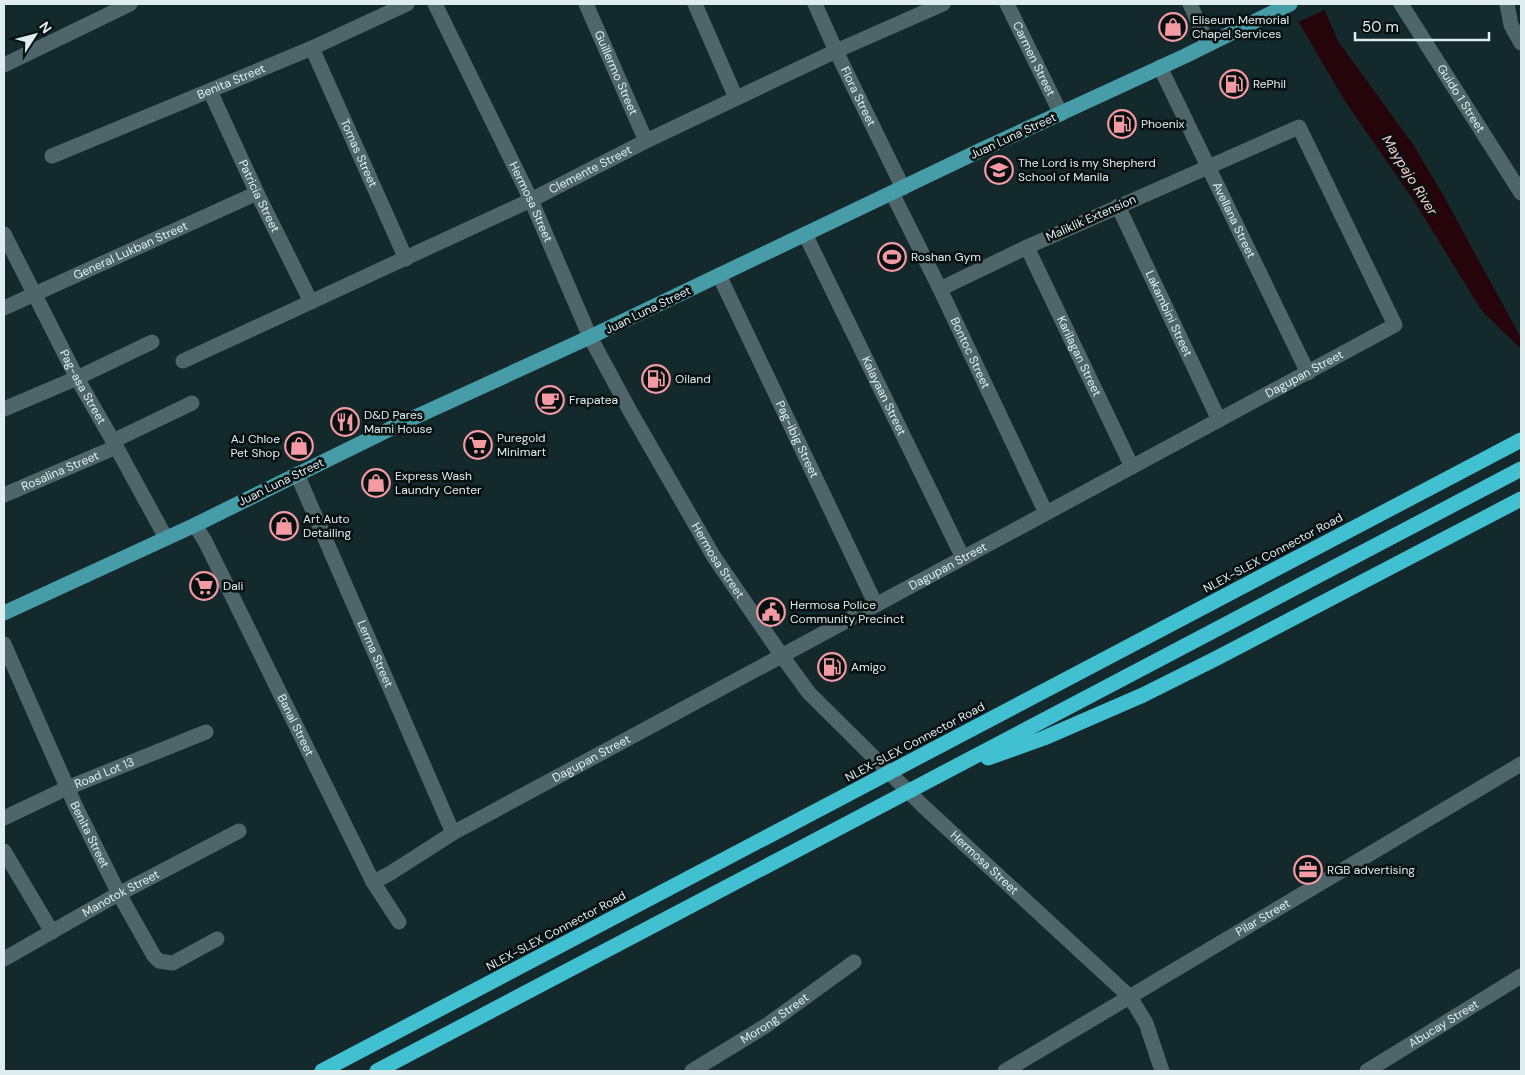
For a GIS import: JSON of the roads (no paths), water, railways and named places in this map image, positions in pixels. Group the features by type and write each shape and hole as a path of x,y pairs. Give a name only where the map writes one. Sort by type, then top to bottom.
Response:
{"highway":[{"name":"NLEX-SLEX Connector Road","path":"322,1071 1521,440"},
{"path":"377,1071 1521,469"},
{"path":"942,773 1044,738 1143,695 1521,499"}],"main road":[{"name":"Juan Luna Street","path":"4,613 195,525 400,424 590,337 981,150 1160,68 1286,6"}],"street":[{"path":"4,65 102,10 130,4"},
{"name":"Benita Street","path":"52,156 312,48 407,4"},
{"name":"Hermosa Street","path":"435,4 531,200 590,337 630,412 714,557 809,693 902,786 1130,996 1146,1023 1162,1071"},
{"name":"Guillermo Street","path":"586,4 646,141"},
{"path":"695,4 736,98"},
{"name":"Flora Street","path":"815,4 898,190"},
{"name":"Clemente Street","path":"183,361 531,200 646,141 836,51 943,4"},
{"name":"Carmen Street","path":"1007,4 1061,114"},
{"path":"1190,4 1208,44"},
{"name":"Guido 1 Street","path":"1401,4 1521,193"},
{"path":"1506,4 1511,25 1521,43"},
{"name":"Tomas Street","path":"312,48 406,259"},
{"name":"Avellana Street","path":"1160,68 1308,373"},
{"name":"Patricia Street","path":"210,91 257,193 311,302"},
{"name":"Maliklik Extension","path":"940,289 1027,247 1299,127 1395,325"},
{"name":"Bontoc Street","path":"898,190 940,289 1046,513"},
{"name":"General Lukban Street","path":"4,308 257,193"},
{"name":"Lakambini Street","path":"1118,206 1219,420"},
{"name":"Pag-asa Street","path":"4,234 77,378 166,538"},
{"name":"Kalayaan Street","path":"805,234 963,558"},
{"name":"Karilagan Street","path":"1027,247 1132,467"},
{"name":"Pag-ibig Street","path":"719,275 876,605"},
{"name":"Dagupan Street","path":"373,882 389,874 453,833 1395,325"},
{"path":"6,408 77,378 152,342"},
{"name":"Rosalina Street","path":"4,495 115,444 192,403"},
{"name":"Lerma Street","path":"297,474 453,833"},
{"name":"Banal Street","path":"195,525 205,541 373,882 400,922"},
{"name":"Benita Street","path":"4,644 67,788 119,894 154,956 159,961 172,963 218,939"},
{"name":"Road Lot 13","path":"4,818 67,788 206,732"},
{"name":"Pilar Street","path":"1005,1071 1521,764"},
{"name":"Manotok Street","path":"4,959 119,894 240,832"},
{"path":"4,851 52,932"},
{"name":"Morong Street","path":"692,1071 767,1024 854,962"},
{"name":"Abucay Street","path":"1367,1071 1521,976"}],"water":[{"name":"Maypajo River","path":"1288,4 1322,4 1338,41 1414,146 1442,193 1521,338 1521,349 1482,311 1414,201 1345,101"}],"place":[{"name":"Eliseum Memorial Chapel Services","path":"1173,27"},
{"name":"RePhil","path":"1234,84"},
{"name":"Phoenix","path":"1122,124"},
{"name":"The Lord is my Shepherd School of Manila","path":"999,170"},
{"name":"Roshan Gym","path":"892,257"},
{"name":"Oiland","path":"656,379"},
{"name":"Frapatea","path":"550,400"},
{"name":"D&D Pares Mami House","path":"345,422"},
{"name":"Puregold Minimart","path":"478,445"},
{"name":"AJ Chloe Pet Shop","path":"299,446"},
{"name":"Express Wash Laundry Center","path":"376,483"},
{"name":"Art Auto Detailing","path":"284,526"},
{"name":"Dali","path":"204,586"},
{"name":"Hermosa Police Community Precinct","path":"771,612"},
{"name":"Amigo","path":"832,667"},
{"name":"RGB advertising","path":"1308,870"}]}
